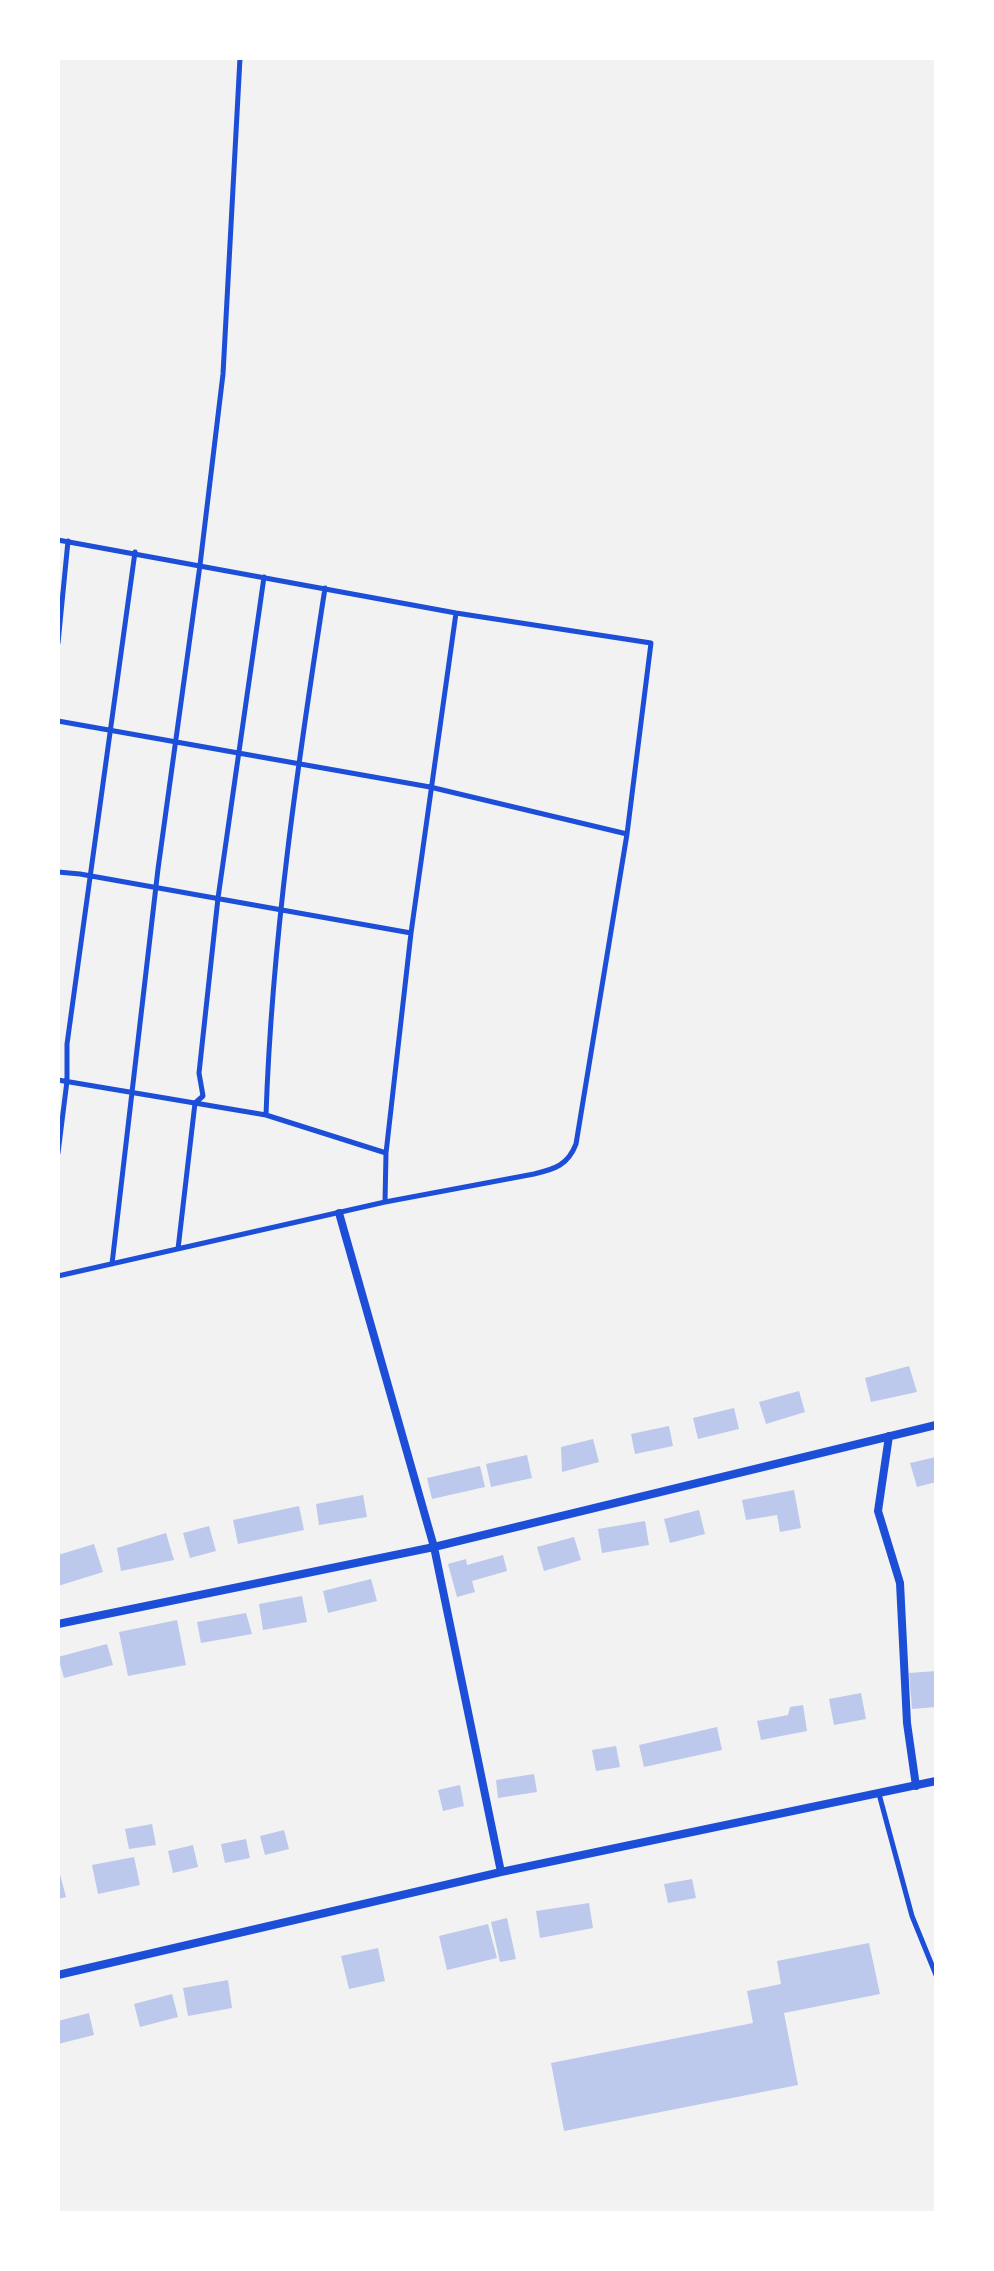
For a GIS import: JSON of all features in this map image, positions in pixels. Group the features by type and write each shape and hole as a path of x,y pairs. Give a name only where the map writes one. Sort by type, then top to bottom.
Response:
{"street":[{"path":"339,1213 434,1547 501,1872"},
{"path":"58,1624 434,1547 936,1425"},
{"path":"889,1436 878,1511 900,1583 907,1723 916,1786"},
{"path":"58,1975 501,1872 936,1781"}],"lane":[{"path":"112,1264 156,887 223,374 240,58"},
{"path":"58,540 456,613 651,643 627,834 572,1154 555,1169 385,1202 58,1276"},
{"path":"58,643 68,541"},
{"path":"58,1153 67,1081 67,1044 135,552"},
{"path":"178,1249 195,1103 203,1096 199,1073 218,898 264,577"},
{"path":"266,1115 279,909 325,588"},
{"path":"385,1202 386,1153 411,933 456,613"},
{"path":"58,721 430,787 627,834"},
{"path":"58,872 411,933"},
{"path":"58,1080 266,1115 386,1153"},
{"path":"879,1794 912,1916 936,1975"}],"building":[{"path":"909,1366 917,1392 871,1402 865,1378"},
{"path":"799,1391 805,1412 766,1424 759,1402"},
{"path":"734,1408 739,1429 698,1439 693,1418"},
{"path":"669,1426 673,1446 635,1454 631,1434"},
{"path":"593,1439 599,1462 562,1472 561,1447"},
{"path":"527,1455 532,1478 491,1487 486,1464"},
{"path":"936,1457 936,1482 917,1487 910,1463"},
{"path":"480,1466 485,1487 432,1499 427,1478"},
{"path":"794,1490 801,1528 780,1532 777,1515 746,1520 742,1500"},
{"path":"363,1495 367,1517 319,1525 316,1504"},
{"path":"299,1506 304,1530 238,1544 233,1520"},
{"path":"699,1510 705,1534 670,1543 664,1519"},
{"path":"645,1521 649,1545 602,1553 598,1529"},
{"path":"209,1526 216,1551 190,1558 183,1533"},
{"path":"166,1533 174,1560 121,1571 117,1548"},
{"path":"574,1537 581,1560 544,1571 537,1547"},
{"path":"94,1544 103,1572 58,1586 58,1555"},
{"path":"503,1555 507,1571 472,1581 475,1592 457,1597 448,1564 466,1559 467,1565"},
{"path":"371,1579 377,1601 328,1613 323,1591"},
{"path":"302,1596 307,1622 263,1630 259,1604"},
{"path":"246,1613 252,1634 201,1643 197,1622"},
{"path":"177,1620 186,1665 128,1676 119,1632"},
{"path":"107,1644 113,1665 64,1678 58,1657"},
{"path":"936,1671 936,1707 912,1709 909,1673"},
{"path":"861,1693 866,1719 834,1725 829,1699"},
{"path":"803,1705 807,1731 761,1740 757,1721 788,1715 790,1707"},
{"path":"717,1727 722,1750 644,1767 639,1745"},
{"path":"616,1746 620,1767 596,1771 592,1750"},
{"path":"534,1774 537,1792 498,1798 496,1780"},
{"path":"460,1785 464,1806 443,1811 438,1790"},
{"path":"152,1824 156,1845 129,1849 125,1829"},
{"path":"284,1830 289,1849 265,1855 260,1836"},
{"path":"246,1839 250,1858 225,1863 221,1844"},
{"path":"193,1845 198,1867 173,1873 168,1851"},
{"path":"134,1857 140,1885 98,1894 92,1865"},
{"path":"58,1867 66,1897 58,1899"},
{"path":"692,1879 696,1898 668,1903 664,1884"},
{"path":"589,1903 593,1928 540,1938 536,1911"},
{"path":"507,1918 516,1959 500,1962 491,1922"},
{"path":"488,1924 497,1958 447,1970 439,1936"},
{"path":"869,1943 880,1994 784,2013 798,2085 564,2131 551,2063 753,2023 747,1991 781,1984 777,1961"},
{"path":"378,1948 385,1981 349,1989 341,1956"},
{"path":"228,1980 232,2008 188,2016 183,1988"},
{"path":"172,1994 178,2017 140,2027 134,2004"},
{"path":"89,2013 94,2035 58,2044 58,2021"}]}
